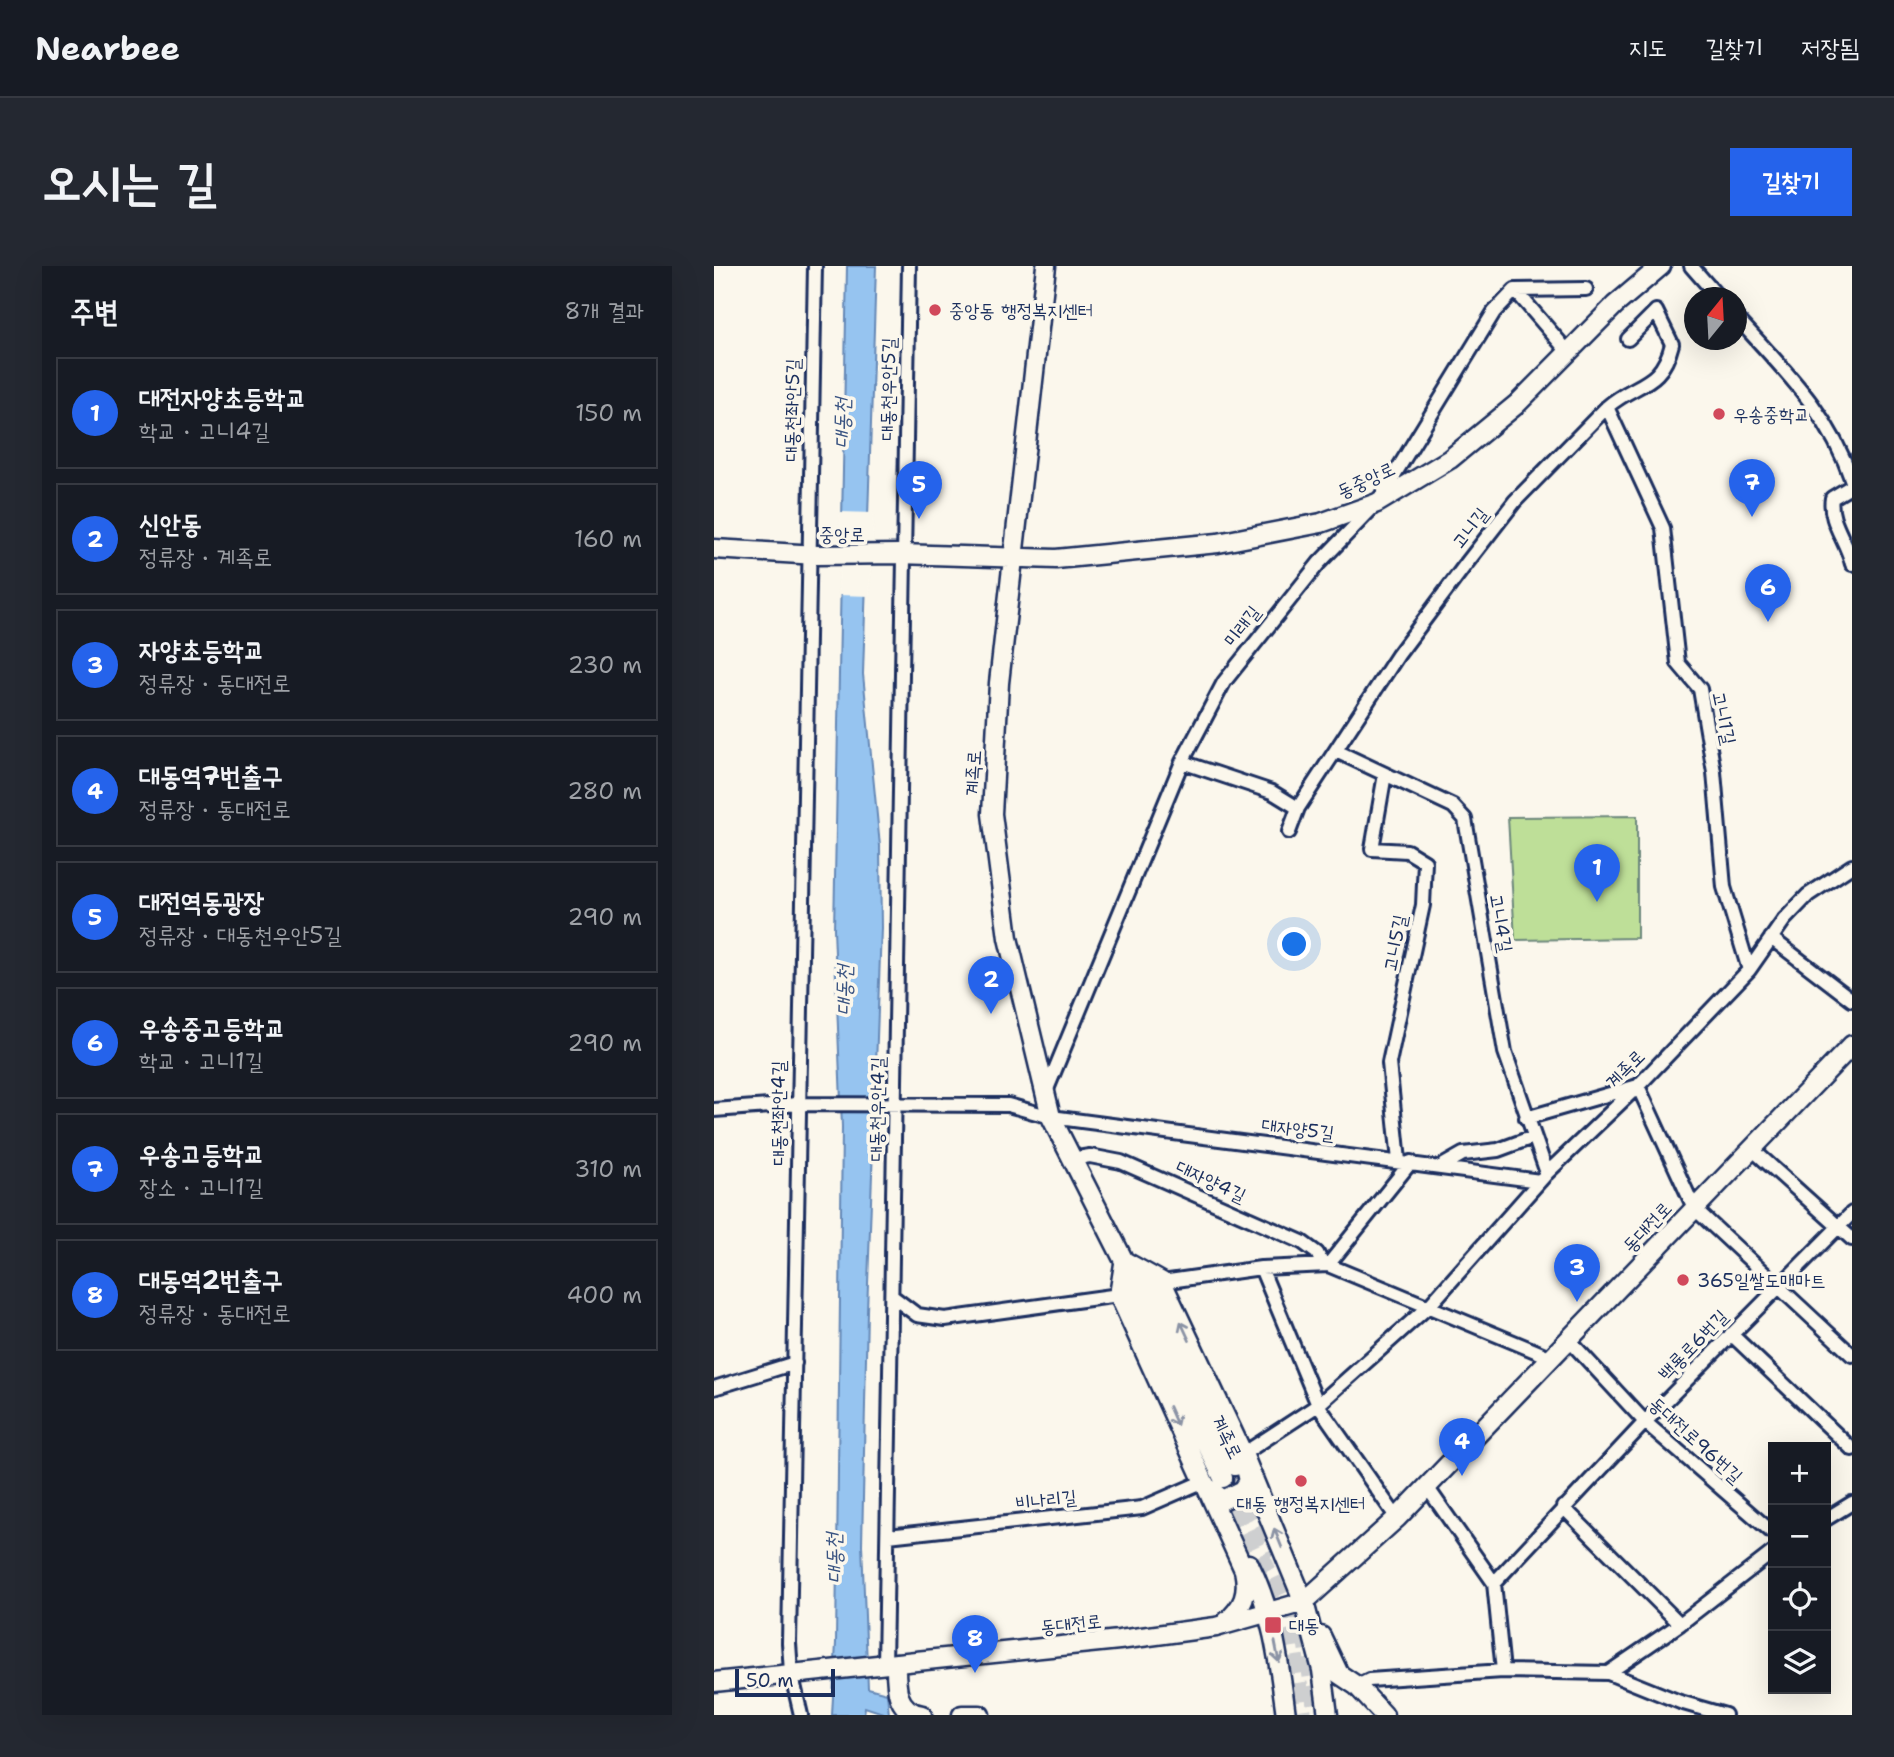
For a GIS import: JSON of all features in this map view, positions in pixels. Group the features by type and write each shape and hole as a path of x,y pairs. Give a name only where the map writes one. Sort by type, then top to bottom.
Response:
{"main road":[{"name":"계족로","path":"1046,266 999,683 992,814 1008,938 1051,1117 1124,1261 1137,1300 1234,1466"},
{"name":"동중앙로","path":"1012,559 1056,559 1218,543 1321,523 1377,503 1450,459 1517,404 1615,305 1661,266"},
{"name":"중앙로","path":"714,549 812,555 902,554 1012,559"},
{"name":"동대전로","path":"714,1682 798,1671 883,1665 1119,1640 1223,1625 1304,1602 1397,1518 1852,1045"},
{"path":"1223,1625 1236,1613 1248,1591 1244,1570 1225,1522 1202,1482 1119,1295 1124,1261 1162,1282 1234,1466 1339,1674 1357,1686 1384,1715"},
{"path":"1202,1482 1223,1500 1236,1495 1249,1481 1234,1466"},
{"path":"1225,1522 1230,1526 1265,1596 1286,1715"},
{"path":"1304,1602 1322,1670 1328,1715"},
{"path":"883,1665 897,1689 899,1700 912,1713"},
{"path":"962,1715 980,1715"}],"street":[{"name":"대동천좌안5길","path":"812,555 815,266"},
{"name":"대동천우안5길","path":"902,554 909,266"},
{"path":"1691,266 1709,287"},
{"path":"1515,290 1586,289"},
{"path":"1515,290 1569,353"},
{"name":"미래길","path":"1045,1094 1182,762 1224,682 1255,639 1319,563 1377,503 1494,312 1515,290"},
{"name":"고니길","path":"1289,832 1298,808 1398,655 1515,501 1619,396 1650,382 1667,365 1672,344 1656,311 1628,339"},
{"path":"1747,328 1810,398 1840,446 1852,484 1832,498 1830,512 1849,551 1852,564"},
{"name":"고니1길","path":"1607,407 1663,528 1678,663 1700,689 1714,772 1724,887 1749,970"},
{"name":"대동천우안4길","path":"883,1665 893,1297 891,1106 902,554"},
{"name":"대동천좌안4길","path":"802,1715 798,1671 789,1643 812,555"},
{"name":"고니4길","path":"1336,751 1453,806 1465,819 1505,1052 1544,1177"},
{"path":"1182,762 1272,792 1298,808"},
{"name":"고니5길","path":"1385,774 1373,849 1407,851 1424,862 1423,905 1389,1063 1405,1162"},
{"name":"계족로","path":"1234,1466 1318,1405 1430,1305 1544,1177 1638,1086 1749,970 1771,938 1808,895 1852,866"},
{"path":"1771,938 1852,1000"},
{"path":"1527,1118 1638,1086"},
{"name":"동대전로","path":"1638,1086 1694,1208"},
{"name":"대자양5길","path":"714,1110 800,1104 1008,1105 1051,1117 1544,1177"},
{"path":"1442,1166 1462,1154 1498,1150 1532,1137"},
{"path":"1752,1149 1852,1239"},
{"name":"대자양4길","path":"1071,1159 1090,1156 1121,1161 1302,1241 1325,1265"},
{"path":"1325,1265 1405,1162"},
{"path":"1694,1208 1852,1355"},
{"name":"백룡로6번길","path":"1494,1583 1645,1422 1852,1213"},
{"path":"1162,1282 1261,1268 1325,1265 1430,1305 1552,1357"},
{"path":"1261,1268 1318,1405 1397,1518"},
{"path":"893,1297 917,1315 945,1319 1119,1295"},
{"path":"1731,1334 1852,1449"},
{"name":"동대전로96번길","path":"1569,1340 1645,1422 1768,1529"},
{"path":"714,1388 795,1363"},
{"name":"비나리길","path":"888,1536 1142,1508 1202,1482"},
{"path":"1427,1487 1494,1583 1503,1671"},
{"path":"1831,1516 1852,1503"},
{"path":"1563,1507 1680,1624"},
{"path":"1608,1673 1680,1624 1768,1556"},
{"path":"1357,1686 1368,1680 1503,1671 1608,1673 1680,1702 1725,1715"}],"green space":[{"path":"1637,816 1637,938 1515,940 1508,817"}],"water":[{"name":"대동천","path":"847,266 876,266 863,674 880,846 881,928 867,1311 862,1545 868,1688 887,1693 889,1715 865,1707 864,1715 832,1715 836,1643 842,1127 834,929"}],"pier":[{"path":"840,512 874,513 870,596 838,595"}],"tunnel":[{"path":"1239,1475 1276,1554"},
{"path":"1225,1482 1289,1615 1303,1715"},
{"path":"1305,1632 1317,1715"}],"place":[{"name":"중앙동 행정복지센터","path":"935,310"},
{"name":"우송중학교","path":"1719,414"},
{"name":"우송고등학교","path":"1752,517"},
{"name":"대전역동광장","path":"919,519"},
{"name":"우송중고등학교","path":"1768,622"},
{"name":"대전자양초등학교","path":"1597,902"},
{"name":"신안동","path":"991,1014"},
{"name":"365일쌀도매마트","path":"1683,1280"},
{"name":"자양초등학교","path":"1577,1302"},
{"name":"대동역7번출구","path":"1462,1476"},
{"name":"대동 행정복지센터","path":"1301,1481"},
{"name":"대동","path":"1273,1625"},
{"name":"대동역2번출구","path":"975,1673"}]}
